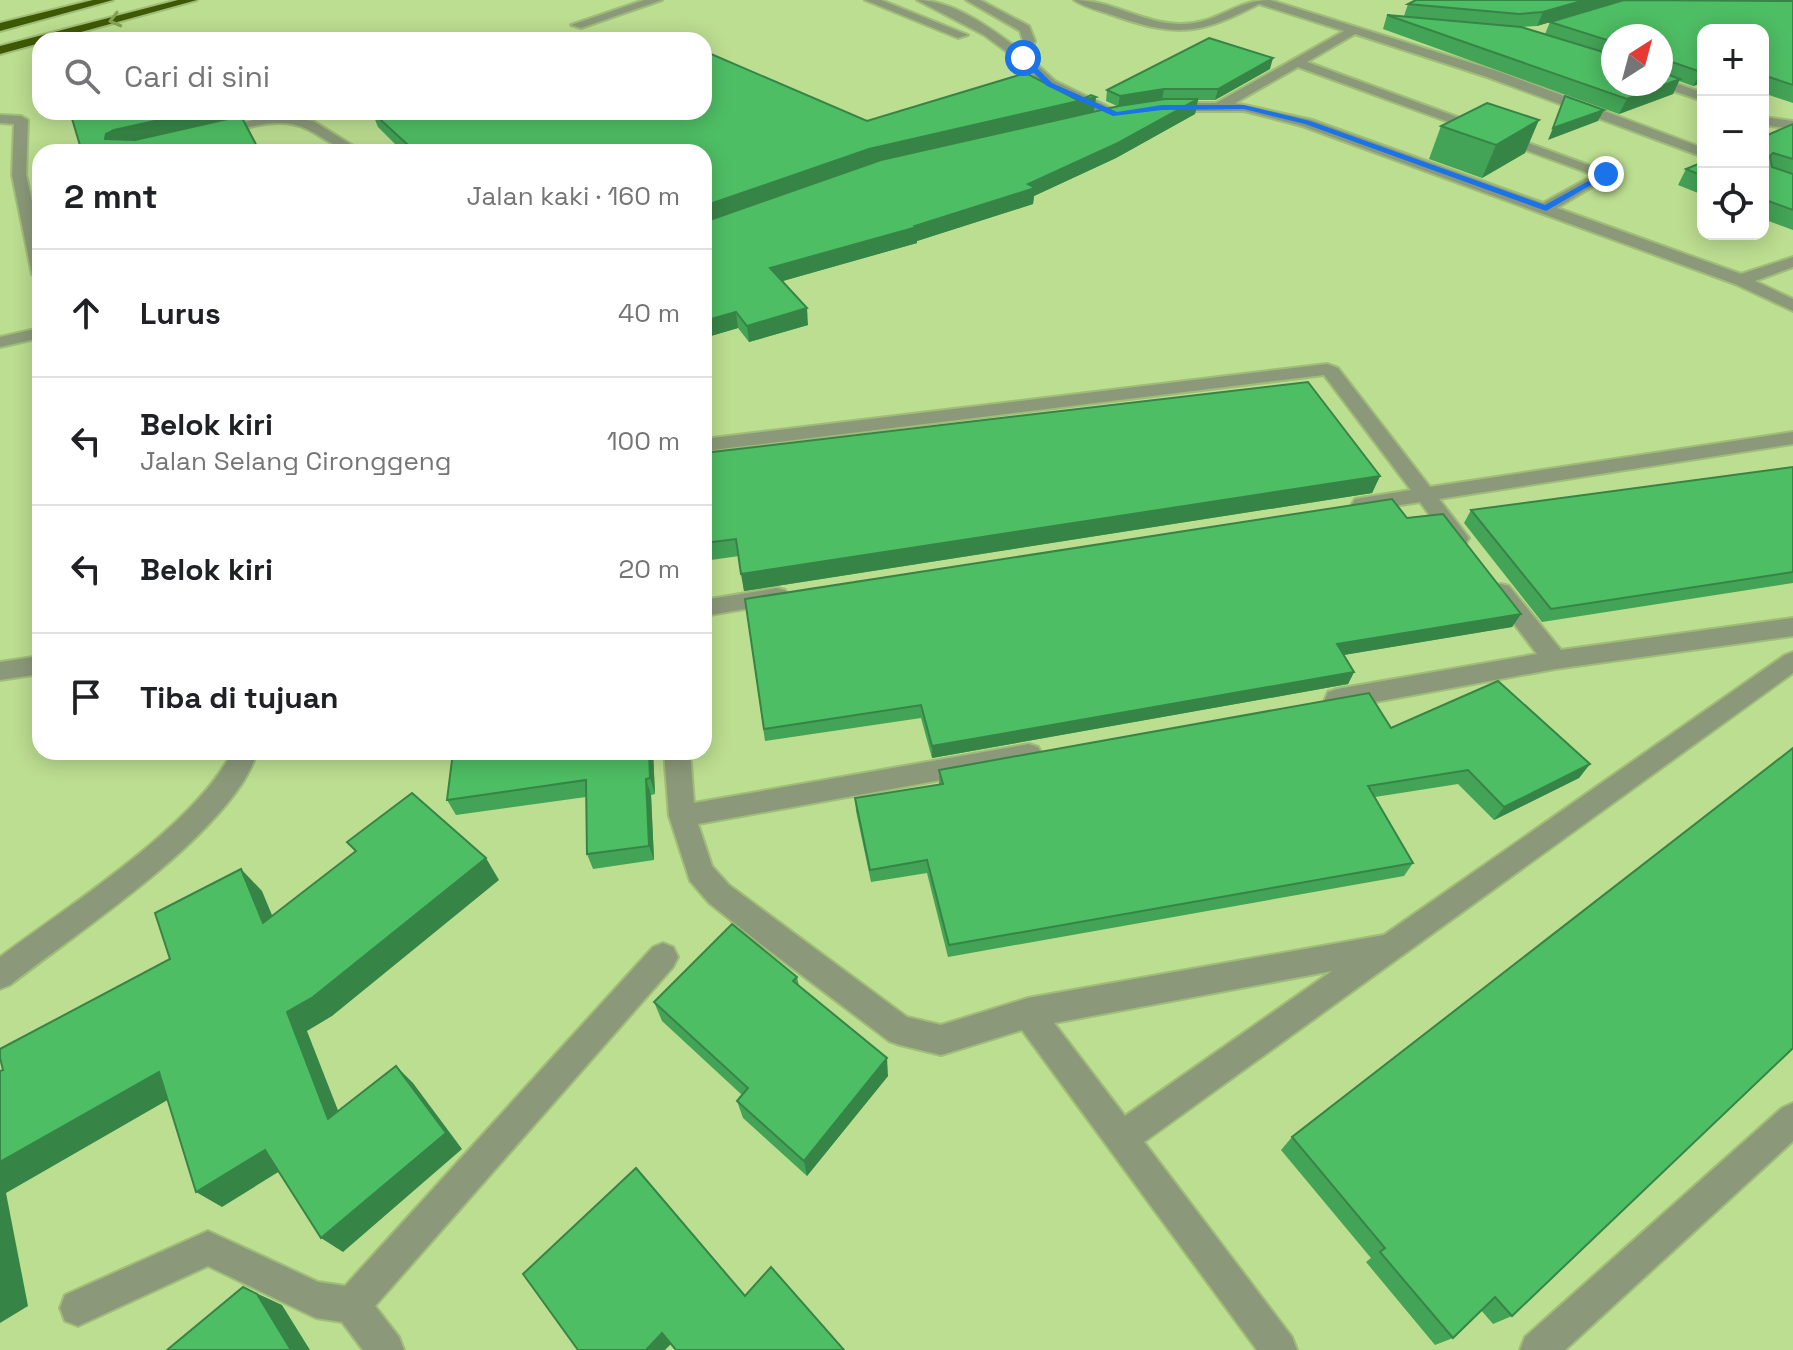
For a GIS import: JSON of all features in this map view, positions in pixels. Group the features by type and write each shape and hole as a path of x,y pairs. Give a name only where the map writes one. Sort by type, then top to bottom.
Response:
{"highway":[{"path":"0,27 107,0"},
{"path":"69,32 191,0"},
{"path":"0,50 32,42"}],"street":[{"path":"577,25 656,0"},
{"path":"871,0 960,34 1008,47"},
{"path":"923,0 988,32 1023,58 1050,84 1131,112"},
{"path":"972,0 1025,29 1029,41 1023,58"},
{"path":"1080,0 1177,27 1208,24 1258,0 1492,74 1697,151"},
{"path":"1220,106 1354,30"},
{"path":"1298,63 1606,174 1546,208"},
{"path":"1673,86 1700,96"},
{"path":"1085,121 1131,112 1220,106 1244,107 1307,123 1741,280 1793,306"},
{"path":"0,119 21,120 17,183 32,242"},
{"path":"199,136 270,120"},
{"path":"281,120 308,124 342,144"},
{"path":"1769,122 1793,125"},
{"path":"17,183 32,175"},
{"path":"1741,280 1793,262"},
{"path":"0,342 32,335"},
{"path":"712,444 1327,369 1471,554"},
{"path":"1346,507 1793,438"},
{"path":"1490,577 1555,660"},
{"path":"712,607 798,593"},
{"path":"1306,705 1555,660 1793,627"},
{"path":"1120,1139 1793,661"},
{"path":"0,671 32,666"},
{"path":"682,816 1056,749"},
{"path":"0,975 202,815 243,760"},
{"path":"678,760 682,816 700,872 719,894 900,1030 941,1040 1028,1013 1390,947"},
{"path":"352,1305 663,957"},
{"path":"1028,1013 1279,1350"},
{"path":"1538,1350 1793,1119"},
{"path":"78,1308 208,1248 316,1300 352,1305 386,1350"}],"building":[{"path":"1416,0 1585,0 1543,12 1519,14 1408,4"},
{"path":"1624,0 1793,1 1793,85 1769,77 1769,24 1697,24 1697,71 1673,62 1673,24 1601,24 1601,38 1550,22"},
{"path":"1387,15 1521,27 1601,51 1601,90"},
{"path":"1209,38 1273,58 1218,89 1164,89 1120,96 1107,90"},
{"path":"712,54 867,121 1026,73 1079,101 869,149 712,203 712,144 407,144 381,120 712,120"},
{"path":"1565,96 1604,110 1553,128"},
{"path":"1165,99 1198,99 1118,143 1028,184 1035,188 917,227 770,268 807,308 747,326 736,312 712,319 712,219 881,160 1119,106"},
{"path":"1487,103 1539,120 1496,145 1441,126"},
{"path":"72,120 159,120 114,130 106,134 105,139 135,140 223,120 243,120 256,144 80,144"},
{"path":"1793,124 1793,159 1773,153 1770,156 1772,167 1793,174 1793,210 1769,201 1769,134"},
{"path":"1697,164 1697,174 1686,169"},
{"path":"1308,382 1380,476 741,574 736,539 712,542 712,452"},
{"path":"1793,467 1793,572 1551,609 1471,510"},
{"path":"1392,499 1407,518 1443,514 1521,614 1337,644 1354,672 932,746 921,705 764,729 745,599"},
{"path":"1498,681 1590,764 1504,807 1468,770 1368,786 1413,863 949,945 927,860 870,870 855,798 943,784 939,770 1369,693 1391,728"},
{"path":"1793,748 1793,1048 1512,1316 1495,1297 1453,1338 1380,1252 1385,1248 1292,1137"},
{"path":"452,760 649,760 650,778 646,779 649,846 587,854 586,780 447,800"},
{"path":"412,793 486,858 313,997 287,1012 328,1119 396,1066 446,1133 321,1238 265,1150 196,1192 159,1072 0,1162 0,1071 3,1070 0,1049 170,959 155,913 241,869 263,923 356,851 347,842"},
{"path":"732,924 797,977 793,981 887,1058 804,1161 737,1101 748,1088 654,1002"},
{"path":"636,1168 745,1296 771,1267 844,1350 676,1350 662,1333 646,1350 578,1350 523,1274"},
{"path":"243,1287 257,1294 291,1350 167,1350"}],"route":[{"path":"1023,58 1050,84 1116,114 1162,107 1244,107 1307,123 1546,208 1606,174"}]}
